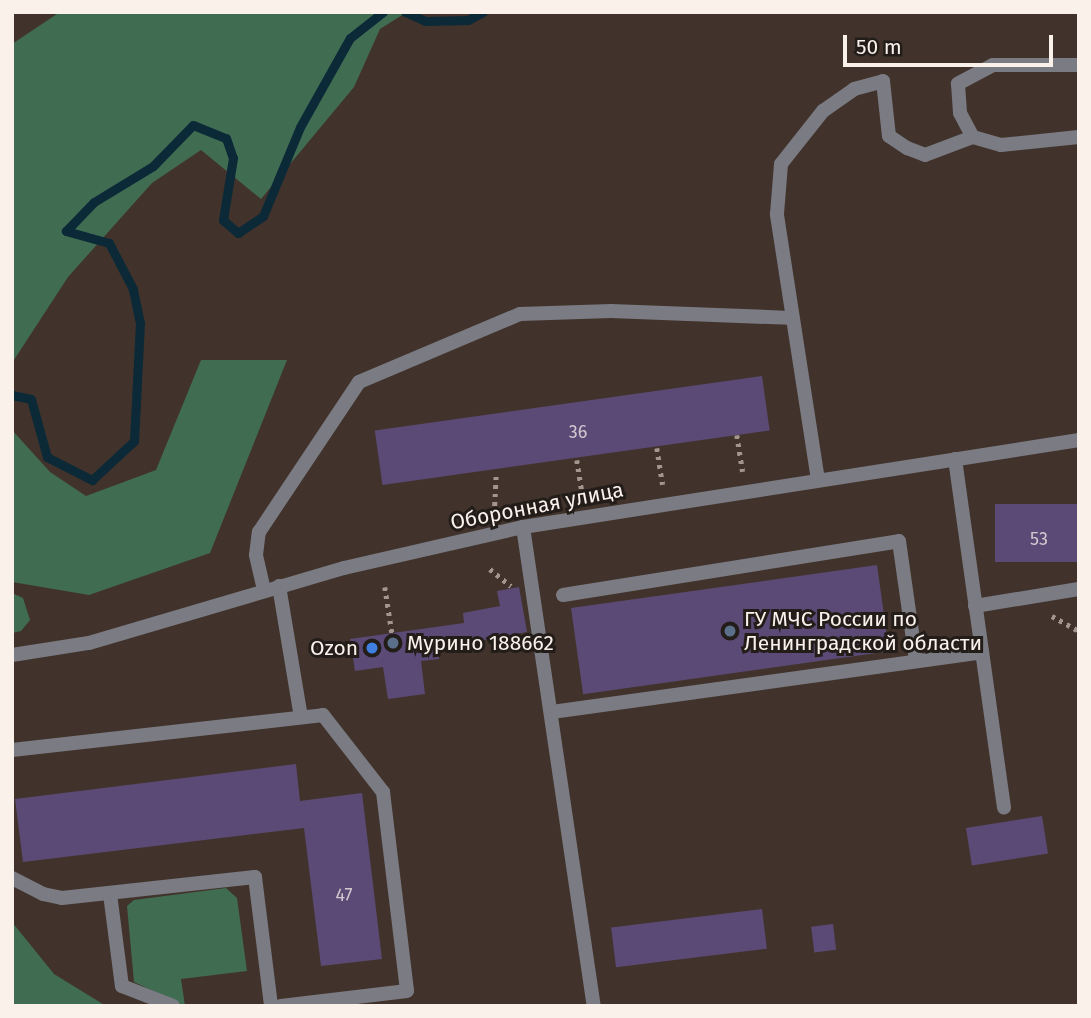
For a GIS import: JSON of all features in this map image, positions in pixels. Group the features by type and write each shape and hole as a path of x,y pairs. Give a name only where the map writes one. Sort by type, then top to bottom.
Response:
{"street":[{"path":"973,137 960,113 958,84 993,65 1079,65"},
{"path":"817,480 790,318 777,214 780,164 823,111 854,89 883,82 888,136 925,155 973,137 1001,145 1079,137"},
{"path":"264,590 256,555 260,532 359,382 520,314 611,311 790,318"},
{"name":"Оборонная улица","path":"12,655 89,643 264,590 523,527 1079,440"},
{"path":"955,459 1004,808"},
{"path":"523,527 594,1006"},
{"path":"563,594 899,541 916,661"},
{"path":"279,586 301,717"},
{"path":"975,606 1079,589"},
{"path":"552,712 982,652"},
{"path":"12,750 323,715 383,792 407,991 281,1006"},
{"path":"12,878 43,894 62,898 255,877 271,1006"},
{"path":"110,894 122,986 173,1006"}],"path":[{"path":"737,435 746,492"},
{"path":"657,447 666,504"},
{"path":"577,460 586,517"},
{"path":"494,517 496,473"},
{"path":"490,569 514,588"},
{"path":"385,587 392,633"}],"green space":[{"path":"60,12 407,12 380,29 354,87 261,199 201,150 152,183 68,277 12,363 12,44"},
{"path":"201,360 287,360 210,553 89,595 12,582 12,430 50,472 86,496 156,470"},
{"path":"12,593 23,598 30,620 21,631 12,633"},
{"path":"226,888 237,898 247,971 181,979 185,1006 134,982 127,906 134,900"},
{"path":"12,922 54,974 106,1006 12,1006"}],"building":[{"path":"762,376 770,430 382,485 375,430"},
{"path":"995,504 1079,504 1079,562 995,562"},
{"name":"ГУ МЧС России по Ленинградской области","path":"877,565 889,651 583,694 571,608"},
{"path":"519,587 527,632 438,649 439,659 421,661 425,694 388,699 383,667 355,671 350,639 464,623 463,613 500,606 497,591"},
{"path":"296,764 300,801 362,793 382,959 321,966 304,828 23,862 15,799"},
{"path":"1042,816 1048,854 972,866 966,828"},
{"path":"762,909 767,949 616,967 611,928"},
{"path":"833,924 836,950 814,952 811,927"}],"waterway":[{"path":"12,395 31,399 47,457 92,480 134,441 140,323 133,289 109,243 66,231 94,202 153,166 193,125 226,138 233,158 223,220 238,233 263,216 300,127 350,38 383,12"},
{"path":"405,12 425,21 468,20 483,12"}],"place":[{"name":"ГУ МЧС России по Ленинградской области","path":"730,631"},
{"name":"Мурино 188662","path":"393,643"},
{"name":"Ozon","path":"372,648"}]}
